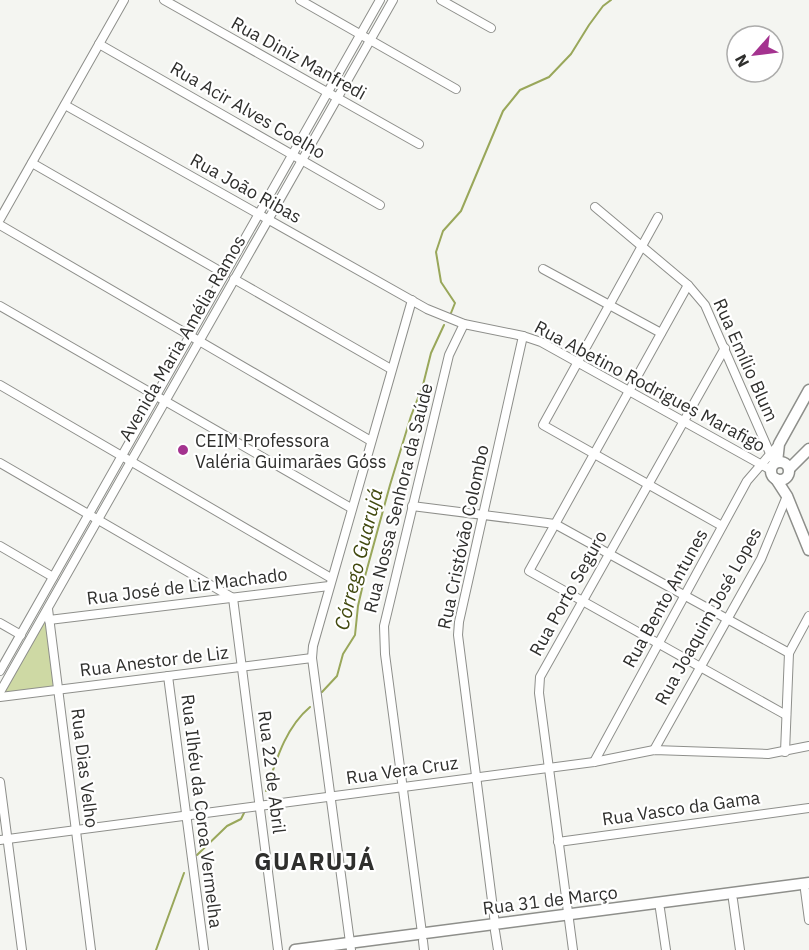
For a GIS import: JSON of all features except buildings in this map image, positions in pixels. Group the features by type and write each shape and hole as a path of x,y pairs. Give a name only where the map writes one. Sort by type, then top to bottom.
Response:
{"main road":[{"path":"775,467 780,444 809,390"},
{"path":"775,467 809,449"},
{"name":"Rua Emílio Blum","path":"775,467 809,550"},
{"name":"Rua 31 de Março","path":"568,918 733,900 808,888"},
{"name":"Rua 31 de Março","path":"296,950 351,948 423,941 495,928 808,888"}],"street":[{"path":"0,219 124,0"},
{"name":"Rua Diniz Manfredi","path":"164,0 419,144"},
{"path":"300,0 456,89"},
{"name":"Avenida Maria Amélia Ramos","path":"0,671 380,0"},
{"name":"Avenida Maria Amélia Ramos","path":"0,692 393,0"},
{"path":"441,0 491,28"},
{"name":"Rua Acir Alves Coelho","path":"99,44 380,206"},
{"name":"Rua João Ribas","path":"65,105 412,300"},
{"path":"32,163 225,274"},
{"name":"Rua Emílio Blum","path":"595,207 688,285 705,305 775,467"},
{"path":"658,217 543,425 722,526"},
{"path":"0,225 371,441"},
{"path":"543,269 661,333"},
{"path":"234,279 391,369"},
{"path":"688,285 529,570 786,715"},
{"path":"351,948 312,657 315,634 412,300"},
{"name":"Rua Abetino Rodrigues Marafigo","path":"412,300 464,324 541,342 683,423 775,467"},
{"path":"0,306 351,508"},
{"name":"Rua Nossa Senhora da Saúde","path":"423,941 385,654 384,626 449,355 464,324"},
{"name":"Rua Cristóvão Colombo","path":"498,950 458,635 523,336"},
{"name":"Rua Porto Seguro","path":"573,950 538,685 543,670 724,348"},
{"path":"0,385 330,582"},
{"path":"0,463 233,598"},
{"name":"Rua Bento Antunes","path":"594,762 747,481 775,467"},
{"name":"Rua Joaquim José Lopes","path":"654,750 761,559 787,496"},
{"path":"412,506 555,524 789,653"},
{"path":"0,546 53,577"},
{"name":"Rua José de Liz Machado","path":"49,620 233,598 330,582"},
{"name":"Rua Dias Velho","path":"45,591 91,950"},
{"name":"Rua 22 de Abril","path":"233,598 278,950"},
{"path":"785,752 789,653 809,616"},
{"path":"0,623 21,635"},
{"name":"Rua Anestor de Liz","path":"0,697 312,657"},
{"name":"Rua Ilhéu da Coroa Vermelha","path":"168,676 204,950"},
{"name":"Rua Vera Cruz","path":"4,840 594,762 654,750 760,754 785,752 809,746"},
{"path":"0,782 4,840 22,950"},
{"name":"Rua Vasco da Gama","path":"558,842 809,808"},
{"path":"808,888 809,920"},
{"path":"733,900 740,950"},
{"path":"660,909 666,950"}],"green space":[{"path":"48,609 58,690 0,697"}],"waterway":[{"name":"Córrego Guarujá","path":"451,313 455,303 441,282 436,252 443,231 461,211 503,111 520,90 549,77 571,54 603,6 611,0"},
{"name":"Córrego Guarujá","path":"322,692 337,676 343,654 355,635 364,580 390,485 423,385 431,353 444,325"},
{"name":"Córrego Guarujá","path":"266,791 288,735 301,715 310,707"},
{"name":"Córrego Guarujá","path":"197,855 227,826 241,819 244,813"},
{"name":"Córrego Guarujá","path":"156,950 184,873"}],"place":[{"name":"CEIM Professora Valéria Guimarães Góss","path":"183,450"}],"district":[{"name":"GUARUJÁ","path":"315,861"}]}
